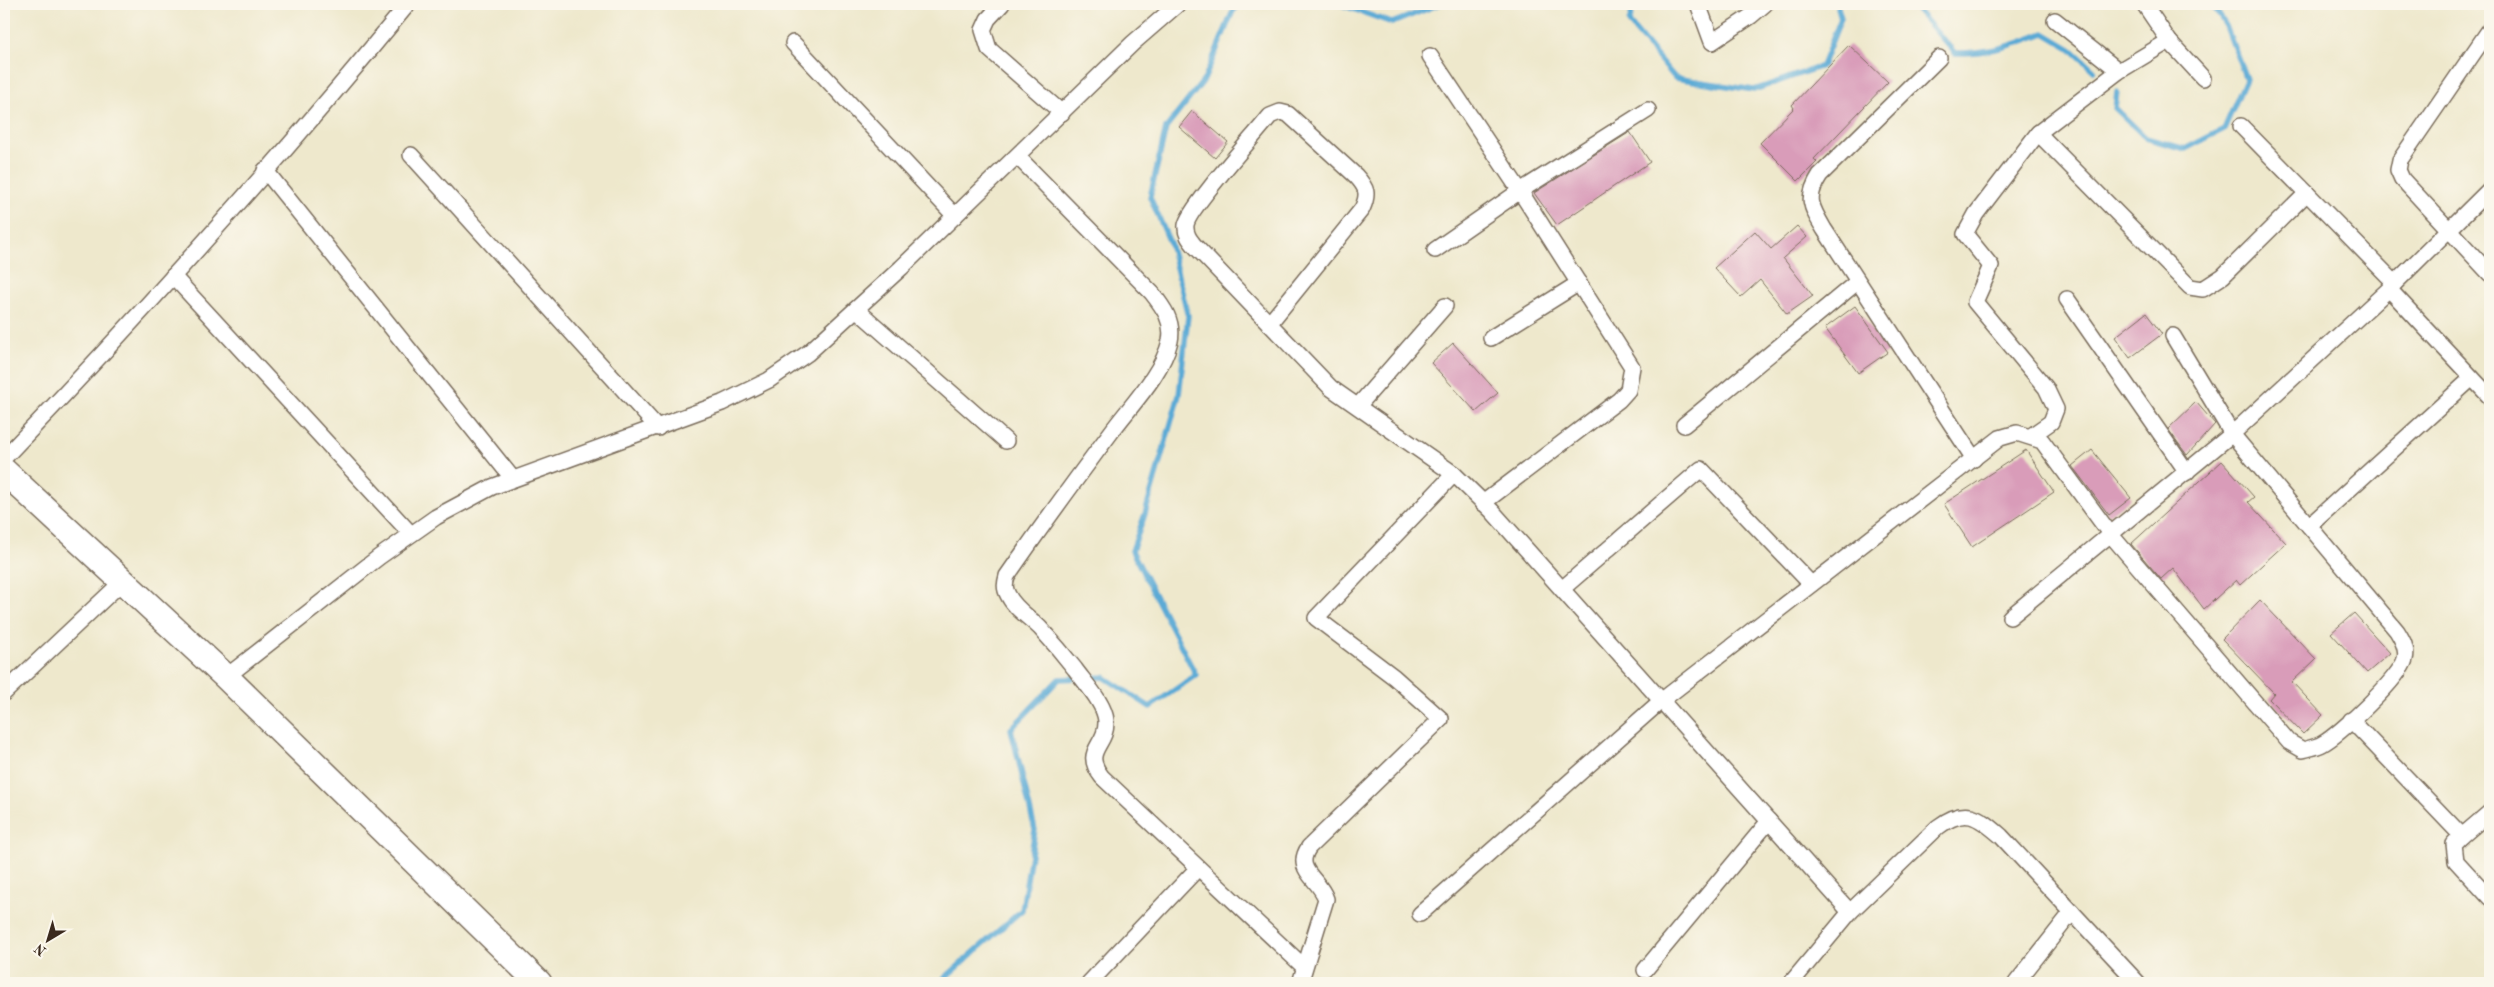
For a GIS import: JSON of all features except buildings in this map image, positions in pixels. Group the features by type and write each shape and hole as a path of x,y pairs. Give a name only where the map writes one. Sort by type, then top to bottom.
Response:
{"main road":[{"path":"4,471 226,677 539,983"}],"street":[{"path":"4,458 91,367 172,276 408,4"},
{"path":"1002,4 988,19 983,30 989,49 1062,113"},
{"path":"226,677 411,534 444,512 492,486 658,428 722,403 769,380 808,353 1018,157 1133,43 1178,4"},
{"path":"1698,4 1712,42 1751,16 1765,4"},
{"path":"2144,4 2169,41 2203,78"},
{"path":"2055,20 2119,71"},
{"path":"2490,29 2400,160 2398,170 2402,179 2490,274"},
{"path":"2031,436 2051,422 2056,409 2046,388 1975,302 1991,266 1965,234 1976,214 2038,133 2119,71 2169,41"},
{"path":"793,43 956,216"},
{"path":"1430,56 1520,191 1632,367 1628,390 1619,400 1484,502"},
{"path":"1939,58 1820,174 1811,188 1810,200 1815,213 1857,282 1974,458"},
{"path":"1435,250 1520,191 1648,110"},
{"path":"1269,324 1362,209 1368,194 1366,187 1356,176 1288,114 1280,112 1270,116 1195,207 1186,227 1188,236 1195,246 1269,324 1331,388 1454,474 1484,502 1850,912"},
{"path":"2241,126 2307,193 2490,397"},
{"path":"2038,133 2190,287 2203,289 2223,276 2307,193"},
{"path":"411,156 658,428"},
{"path":"1018,157 1152,293 1166,311 1170,326 1170,340 1154,375 1040,528 1007,576 1004,584 1012,602 1039,627 1074,668 1103,710 1106,720 1103,735 1092,757 1096,770 1304,967"},
{"path":"265,170 513,479"},
{"path":"2010,617 2232,434 2392,286 2490,189"},
{"path":"172,276 411,534"},
{"path":"1684,425 1857,282"},
{"path":"1491,338 1579,283"},
{"path":"2067,299 2187,472"},
{"path":"1358,406 1445,306"},
{"path":"856,309 1006,441"},
{"path":"1420,914 1661,700 2000,438 2017,433 2042,441 2111,535 2290,742 2303,750 2322,744 2352,720 2400,672 2406,658 2405,644 2310,526 2232,434 2173,336"},
{"path":"2310,526 2472,378"},
{"path":"1562,590 1701,469 1811,584"},
{"path":"1300,983 1326,899 1324,892 1302,862 1303,855 1309,847 1442,719 1394,677 1316,618 1454,474"},
{"path":"4,693 123,581"},
{"path":"2352,720 2462,836"},
{"path":"2490,812 2454,844 2456,861 2490,898"},
{"path":"1791,983 1850,912 1938,827 1952,816 1961,814 1982,820 1997,832 2138,983"},
{"path":"1645,970 1769,821"},
{"path":"1089,983 1198,868"},
{"path":"2016,983 2072,912"}],"waterway":[{"path":"939,983 1022,910 1035,830 1011,729 1059,679 1104,677 1150,707 1196,675 1132,551 1145,514 1179,395 1188,316 1170,243 1150,197 1166,128 1204,80 1233,11 1241,4"},
{"path":"1339,4 1392,23 1440,4"},
{"path":"1634,4 1629,23 1675,78 1754,90 1822,66 1841,18 1837,4"},
{"path":"1912,4 1955,53 1979,52 2001,48 2044,33 2071,49 2094,70"},
{"path":"2117,92 2115,108 2146,138 2185,149 2224,129 2246,79 2226,26 2212,4"}]}
